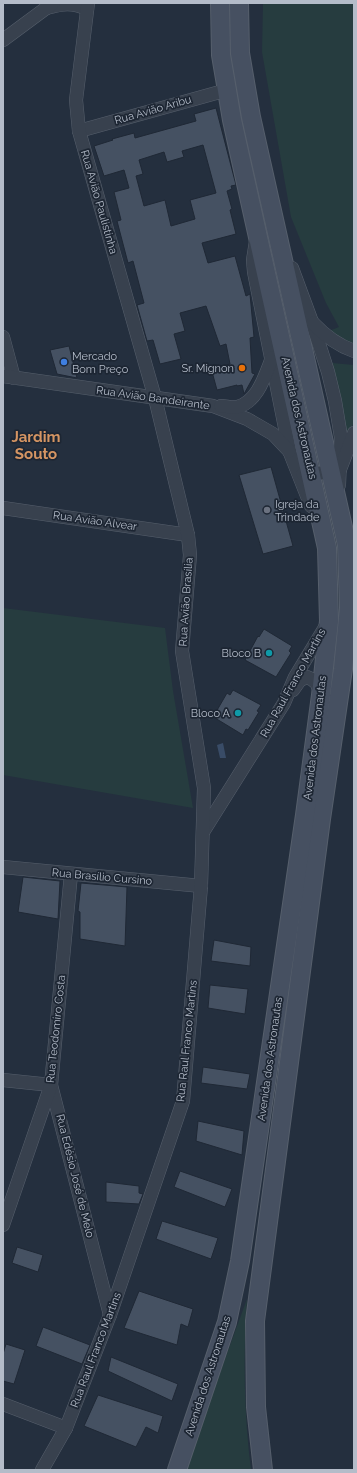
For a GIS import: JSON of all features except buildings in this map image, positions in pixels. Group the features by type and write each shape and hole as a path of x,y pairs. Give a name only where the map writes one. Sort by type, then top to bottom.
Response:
{"main road":[{"name":"Avenida dos Astronautas","path":"177,1470 227,1322 240,1261 304,823 321,695 329,620 327,548 305,474 271,326 258,234 232,120 221,54 220,3"},
{"name":"Avenida dos Astronautas","path":"239,3 240,53 251,116 275,224 304,321 335,472 338,507 346,545 349,608 255,1321 256,1408 263,1470"}],"street":[{"path":"3,40 50,5 66,3 88,6"},
{"name":"Rua Avião Paulistinha","path":"88,6 76,100 79,131 155,398"},
{"name":"Rua Avião Aribu","path":"79,131 227,90"},
{"path":"354,351 335,342 304,321 271,326 272,358 290,453 305,474 335,472 354,433"},
{"path":"3,337 8,377"},
{"path":"213,406 237,407 246,402 255,394 260,386 272,358"},
{"name":"Rua Avião Bandeirante","path":"8,377 213,406 247,419 273,434 290,453"},
{"name":"Rua Avião Brasília","path":"155,398 188,535 190,555 182,651 204,788 202,833"},
{"name":"Rua Avião Alvear","path":"3,508 188,535"},
{"name":"Rua Raul Franco Martins","path":"42,1470 66,1428 110,1315 183,1101 201,886 202,833 284,704 295,677 329,620"},
{"path":"284,704 300,680 307,677 314,680 318,684 321,695"},
{"name":"Rua Brasílio Cursino","path":"3,867 201,886"},
{"name":"Rua Teodomiro Costa","path":"3,1225 52,1085 72,874"},
{"path":"3,1080 52,1085"},
{"name":"Rua Edésio José de Melo","path":"52,1085 110,1315"},
{"path":"3,1404 66,1428"}],"green space":[{"path":"263,3 354,3 354,350 324,333 339,327 326,303 291,217 262,52"},
{"path":"332,363 354,365 354,423 347,435"},
{"path":"3,608 165,628 173,691 193,808 3,775"},
{"path":"247,1299 245,1385 251,1470 184,1470"}],"water":[{"path":"223,743 226,758 220,758 217,745"}],"place":[{"name":"Mercado Bom Preço","path":"64,362"},
{"name":"Sr. Mignon","path":"242,368"},
{"name":"Igreja da Trindade","path":"267,510"},
{"name":"Bloco B","path":"269,653"},
{"name":"Bloco A","path":"238,713"}],"district":[{"name":"Jardim Souto","path":"36,446"}]}
